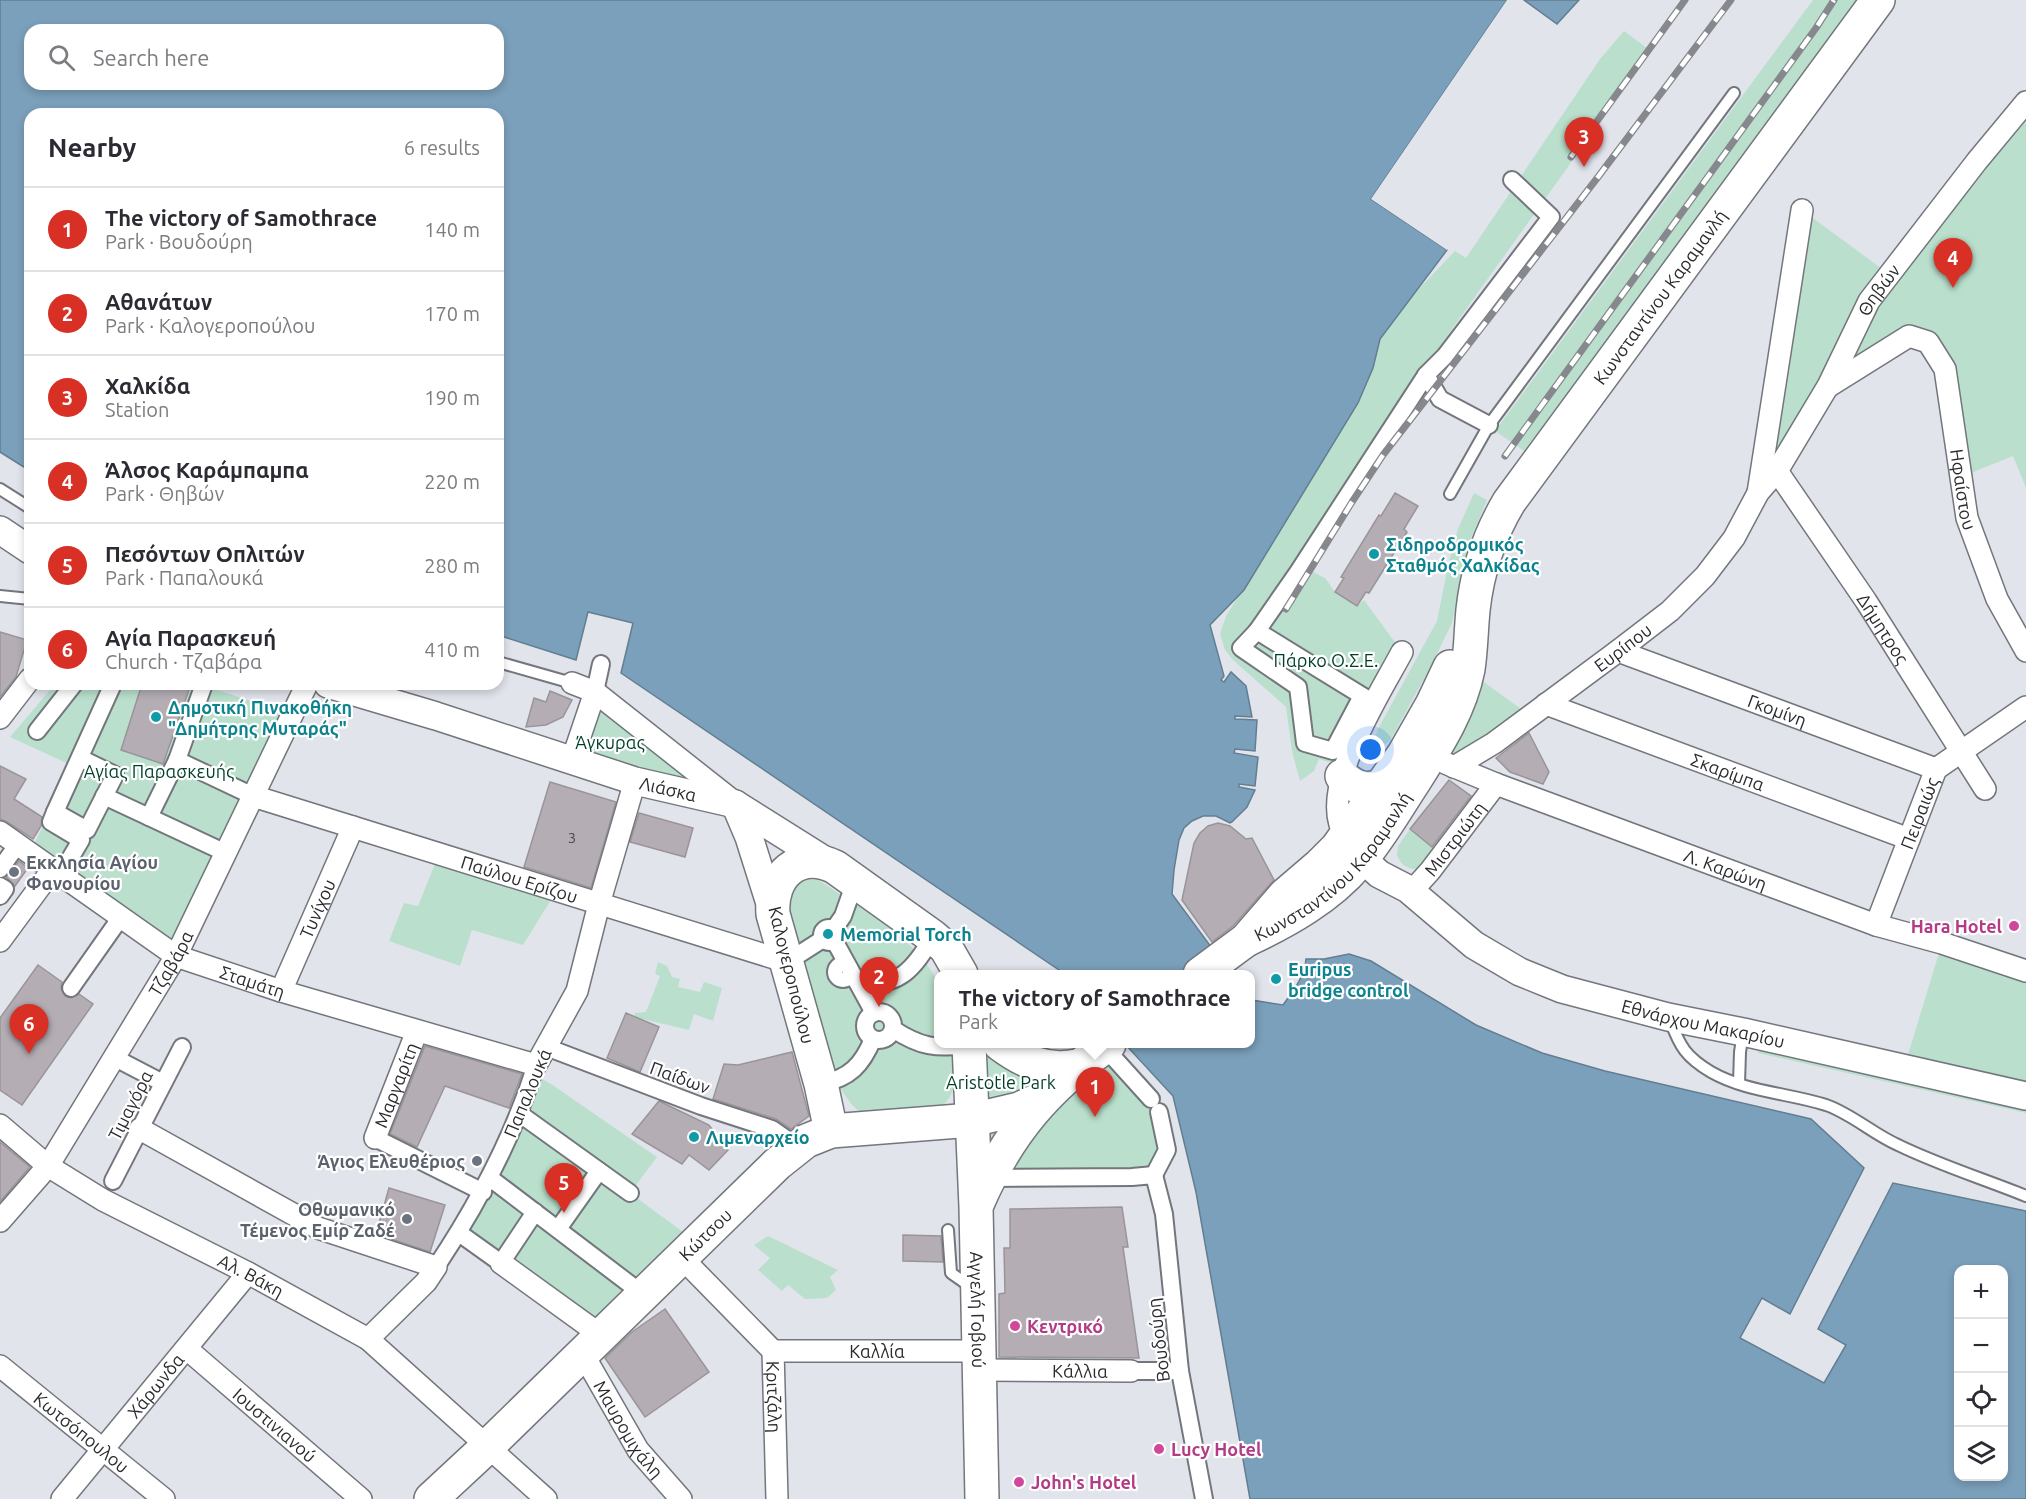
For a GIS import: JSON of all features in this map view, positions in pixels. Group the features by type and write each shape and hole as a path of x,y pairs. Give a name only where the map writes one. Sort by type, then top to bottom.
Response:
{"main road":[{"name":"Κωνσταντίνου Καραμανλή","path":"1207,970 1243,942 1285,894 1320,865 1360,846 1442,761 1452,718 1463,689 1471,647 1473,609 1483,561 1499,519 1509,502 1878,0"},
{"name":"Κωνσταντίνου Καραμανλή","path":"1360,846 1383,785 1432,705 1473,609"},
{"path":"1342,776 1365,790 1383,785"},
{"name":"Καλογεροπούλου","path":"831,1131 821,1084 773,914 772,900 776,886 789,870 808,862 822,862 845,874"},
{"name":"Λιάσκα","path":"845,874 933,937 946,948 959,970"},
{"path":"972,1120 979,1048"},
{"path":"989,1048 1034,1065 1058,1078"},
{"path":"982,1192 1009,1143 1058,1078 1102,1048"},
{"name":"Κώτσου","path":"431,1499 777,1164 798,1147 831,1131 972,1120 1029,1106 1058,1078"},
{"name":"Αγγελή Γοβιού","path":"972,1120 982,1192 978,1293 982,1499"}],"street":[{"name":"Θηβών","path":"1758,493 1778,471 1828,386 1869,301 1977,161 2026,102"},
{"path":"1402,652 1333,751 1305,743 1298,687 1241,648 1257,631 1298,572 1426,375 1445,356 1551,217 1512,180"},
{"path":"1758,493 1802,210"},
{"name":"Ηφαίστου","path":"1828,386 1910,336 1928,342 1945,369 1966,518 1997,599 2026,651"},
{"path":"1426,375 1440,399 1489,425"},
{"name":"Δήμητρος","path":"1778,471 1866,601 1985,789"},
{"name":"Ευρίπου","path":"1442,761 1494,743 1670,611 1705,576 1734,538 1758,493"},
{"path":"0,530 24,546"},
{"path":"1257,631 1368,700"},
{"name":"Γκομίνη","path":"1618,651 1936,768"},
{"path":"572,760 595,692 601,664"},
{"path":"572,682 595,692 735,804 773,914"},
{"path":"0,718 24,687"},
{"path":"37,732 69,690"},
{"path":"3,931 57,872 81,840 51,822 110,690"},
{"path":"149,817 177,760 202,690"},
{"name":"Τζαβάρα","path":"0,1221 48,1166 176,956 304,690"},
{"name":"Λιάσκα","path":"349,690 635,781 735,804 845,874"},
{"path":"1360,846 1341,830 1336,816 1342,776 1358,735 1368,700"},
{"name":"Σκαρίμπα","path":"1546,704 1909,838"},
{"name":"Πειραιώς","path":"1875,925 1936,768 2026,706"},
{"path":"55,812 87,830 115,775 80,758"},
{"path":"177,760 253,796"},
{"name":"Λ. Καρώνη","path":"1442,761 1496,784 1875,925 1942,943 2026,971"},
{"name":"Παπαλουκά","path":"368,1339 426,1282 459,1233 486,1185 520,1114 541,1056 577,991 635,781"},
{"name":"Μιστριώτη","path":"1410,891 1430,871 1496,784"},
{"path":"104,796 226,853"},
{"name":"Παύλου Ερίζου","path":"253,796 787,962"},
{"name":"Τυνίχου","path":"281,991 353,827"},
{"path":"0,869 7,843"},
{"name":"Σταμάτη","path":"7,843 57,872 176,956 281,991 417,1031 541,1056"},
{"name":"Εθνάρχου Μακαρίου","path":"1360,846 1379,874 1410,891 1474,945 1520,972 1562,988 1668,1017 2026,1096"},
{"path":"787,962 830,936 843,916 845,874"},
{"path":"0,886 5,890 0,896"},
{"path":"70,988 121,917"},
{"path":"830,936 874,1013"},
{"path":"858,983 875,985 892,982 907,973 919,960 933,937"},
{"path":"874,1013 887,1014 892,1021 892,1029 891,1034 883,1040 873,1039 867,1032 865,1023 874,1013"},
{"path":"892,1029 909,1040 934,1047"},
{"name":"Μαργαρίτη","path":"375,1138 417,1031"},
{"path":"821,1084 836,1081 853,1071 866,1057 873,1039"},
{"name":"Τιμαγόρα","path":"113,1181 182,1047"},
{"path":"982,1192 1154,1175 1167,1150 1155,1106 1108,1048"},
{"name":"Παίδων","path":"541,1056 772,1129 798,1147"},
{"path":"115,1058 163,1083"},
{"path":"520,1114 630,1193"},
{"name":"Αλ. Βάκη","path":"0,1125 48,1166 103,1200 248,1273 368,1339 546,1499"},
{"path":"140,1129 318,1228 436,1267"},
{"path":"375,1138 486,1185 536,1212 644,1295"},
{"path":"558,1229 599,1171"},
{"name":"Βουδούρη","path":"1154,1175 1164,1214 1180,1371 1204,1499"},
{"path":"501,1263 536,1212"},
{"path":"459,1233 501,1263 592,1345"},
{"name":"Κριτζάλη","path":"682,1258 773,1351 777,1499"},
{"name":"Χάρωνδα","path":"62,1499 248,1273"},
{"name":"Μαυρομιχάλη","path":"592,1345 639,1450 681,1499"},
{"name":"Ιουστινιανού","path":"187,1349 361,1499"},
{"name":"Καλλία","path":"773,1351 979,1361"},
{"name":"Κάλλια","path":"979,1361 1131,1371 1180,1371"},
{"name":"Κωτσόπουλου","path":"0,1366 164,1499"}],"lane":[{"path":"1450,494 1489,425 1734,93"},
{"path":"0,489 24,504"},
{"path":"0,596 24,598"},
{"path":"504,664 572,682"},
{"path":"1668,1017 1679,1045 1694,1060 1713,1072 1739,1083 1827,1105 1897,1145 2026,1196"},
{"path":"1739,1083 1743,1032"},
{"path":"948,1230 951,1273 978,1293"}],"green space":[{"path":"1813,0 1878,0 1539,461 1495,431"},
{"name":"Πάρκο Ο.Σ.Ε.","path":"1624,31 1651,51 1454,326 1299,565 1325,578 1335,592 1357,606 1364,600 1402,652 1344,767 1319,759 1314,771 1300,781 1292,751 1286,707 1233,660 1225,650 1220,634 1226,616 1265,554 1373,368 1380,339 1413,295 1455,251 1466,258 1600,59"},
{"path":"2026,101 2026,488 2013,456 1961,477 1945,369 1909,336 1828,386 1758,493 1802,210 1889,274"},
{"path":"1474,493 1487,500 1471,538 1452,623 1391,739 1386,744 1377,742 1375,738 1378,729 1437,621 1458,529"},
{"path":"1467,670 1531,716 1454,767 1440,741"},
{"name":"Αγίας Παρασκευής","path":"50,690 217,690 285,712 171,940 32,848 73,766 10,737"},
{"name":"Άγκυρας","path":"595,692 693,770 677,791 572,760"},
{"path":"1410,829 1436,850 1419,869 1405,866 1397,855 1398,846"},
{"path":"439,854 557,890 523,945 472,930 460,966 389,941 404,903 418,906"},
{"path":"806,880 818,880 828,886 892,930 922,958 932,973 934,977 934,1048 953,1048 956,1073 952,1093 945,1104 935,1112 871,1117 856,1109 848,1100 839,1085 784,916 795,884"},
{"path":"1942,943 2026,971 2026,1096 1904,1068"},
{"path":"658,962 667,966 672,977 680,979 678,987 700,992 704,982 722,988 713,1021 694,1014 689,1030 634,1017 635,1013 646,1012 660,976 655,974"},
{"name":"Aristotle Park","path":"992,1048 1006,1048 1023,1060 1105,1048 1151,1099 1163,1122 1154,1175 988,1178 968,1060"},
{"path":"1759,1049 2026,1109 2026,1113 1758,1053"},
{"path":"533,1074 657,1157 630,1193 698,1243 602,1336 459,1233"},
{"path":"768,1236 838,1270 830,1277 836,1290 827,1298 805,1299 788,1285 782,1291 758,1270 770,1258 754,1245"}],"water":[{"path":"0,0 1507,0 1371,199 1447,250 1380,339 1373,368 1358,403 1244,590 1210,625 1224,676 1221,680 1224,682 1231,672 1246,686 1252,717 1235,716 1235,719 1257,720 1255,751 1235,749 1234,753 1258,757 1255,786 1239,784 1239,787 1255,790 1247,807 1232,822 1216,816 1203,816 1184,828 1179,840 1172,894 1228,970 1059,970 621,673 633,623 588,612 576,660 504,637 504,108 24,108 24,467 0,452"},
{"path":"1524,0 1579,0 1557,24"},
{"path":"1349,954 1371,961 1476,1025 1542,1053 1605,1071 1811,1119 1864,1168 1790,1314 1762,1298 1740,1338 1824,1383 1846,1345 1818,1329 1893,1183 2026,1211 2026,1499 1250,1499 1196,1192 1173,1096 1129,1048 1255,1048 1255,1001 1283,1005 1301,977 1306,959 1324,959"}],"pier":[{"path":"1507,0 1510,0 1375,198 1449,248 1447,250 1371,199"}],"building":[{"name":"Σιδηροδρομικός Σταθμός Χαλκίδας","path":"1395,493 1418,506 1404,529 1407,532 1369,593 1366,592 1357,606 1335,592 1344,578 1341,577"},
{"path":"0,632 24,639 24,650 16,677 0,697"},
{"name":"Δημοτική Πινακοθήκη \"Δημήτρης Μυταράς\"","path":"140,690 189,690 163,764 121,750"},
{"path":"550,691 572,700 563,717 546,725 526,727 534,698 546,702"},
{"path":"1529,733 1549,772 1543,784 1510,772 1496,758"},
{"path":"0,766 26,779 14,799 42,817 41,826 33,839 0,819"},
{"path":"1449,780 1471,796 1432,847 1410,829"},
{"path":"550,782 616,802 591,888 524,867"},
{"path":"639,813 693,828 685,857 630,842"},
{"path":"1218,823 1230,826 1246,839 1252,838 1274,880 1233,926 1212,942 1182,900 1194,843 1208,826"},
{"path":"19,861 28,868 15,886 6,877"},
{"path":"38,965 62,982 61,988 65,996 71,998 79,994 93,1004 22,1105 0,1090 0,1018"},
{"path":"626,1013 659,1027 640,1072 607,1058"},
{"path":"425,1046 522,1074 509,1108 445,1086 417,1147 390,1134"},
{"path":"792,1052 809,1116 791,1129 776,1119 713,1099 724,1064 738,1065"},
{"path":"659,1101 709,1125 728,1150 709,1170 689,1155 682,1164 632,1134"},
{"path":"0,1142 30,1167 0,1202"},
{"path":"389,1188 445,1205 430,1252 376,1234"},
{"path":"1122,1207 1128,1247 1123,1247 1139,1358 999,1357 999,1294 1005,1293 1004,1248 1010,1248 1010,1209"},
{"path":"903,1235 941,1236 943,1262 903,1261"},
{"path":"665,1309 709,1372 645,1417 605,1358 632,1332"}],"railway":[{"path":"1571,157 1685,0"},
{"path":"1286,609 1383,455 1598,177 1731,0"},
{"path":"1505,456 1834,0"}],"place":[{"name":"Χαλκίδα","path":"1584,167"},
{"name":"Άλσος Καράμπαμπα","path":"1953,288"},
{"name":"Σιδηροδρομικός Σταθμός Χαλκίδας","path":"1374,554"},
{"name":"Δημοτική Πινακοθήκη \"Δημήτρης Μυταράς\"","path":"156,717"},
{"name":"Εκκλησία Αγίου Φανουρίου","path":"14,872"},
{"name":"Hara Hotel","path":"2014,926"},
{"name":"Memorial Torch","path":"828,934"},
{"name":"Euripus bridge control","path":"1276,979"},
{"name":"Αθανάτων","path":"879,1007"},
{"name":"Αγία Παρασκευή","path":"29,1054"},
{"name":"The victory of Samothrace","path":"1095,1117"},
{"name":"Λιμεναρχείο","path":"694,1137"},
{"name":"Άγιος Ελευθέριος","path":"477,1161"},
{"name":"Πεσόντων Οπλιτών","path":"564,1213"},
{"name":"Οθωμανικό Τέμενος Εμίρ Ζαδέ","path":"407,1219"},
{"name":"Κεντρικό","path":"1015,1326"},
{"name":"Lucy Hotel","path":"1159,1449"},
{"name":"John's Hotel","path":"1019,1482"}]}
